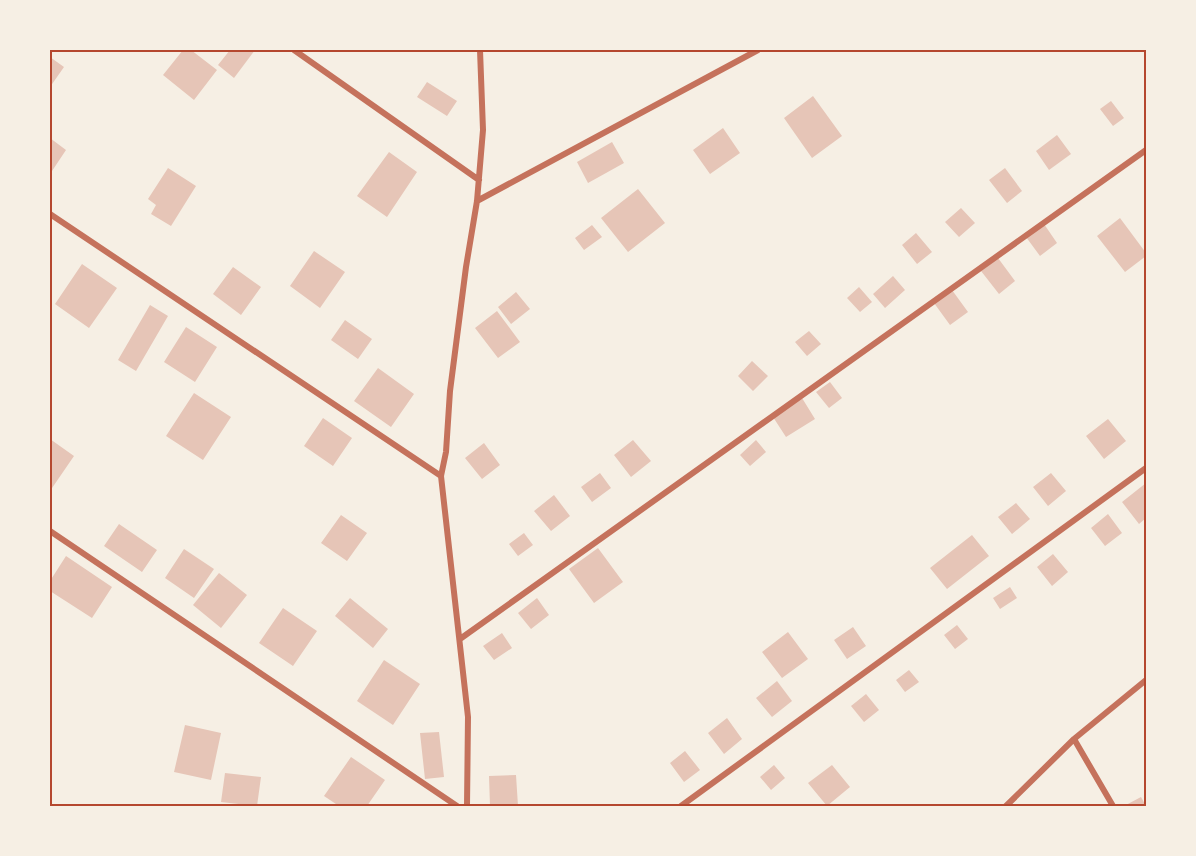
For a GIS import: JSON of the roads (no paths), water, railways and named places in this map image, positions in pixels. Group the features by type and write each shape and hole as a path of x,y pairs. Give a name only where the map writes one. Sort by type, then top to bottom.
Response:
{"street":[{"path":"294,50 479,180"},
{"path":"467,807 468,717 441,476 446,452 450,391 479,180 483,130 480,50"},
{"path":"477,201 758,50"},
{"path":"460,639 1146,150"},
{"path":"50,214 441,476"},
{"path":"681,807 1146,468"},
{"path":"50,531 457,807"},
{"path":"1006,807 1074,739 1146,680"},
{"path":"1074,739 1113,807"}]}
